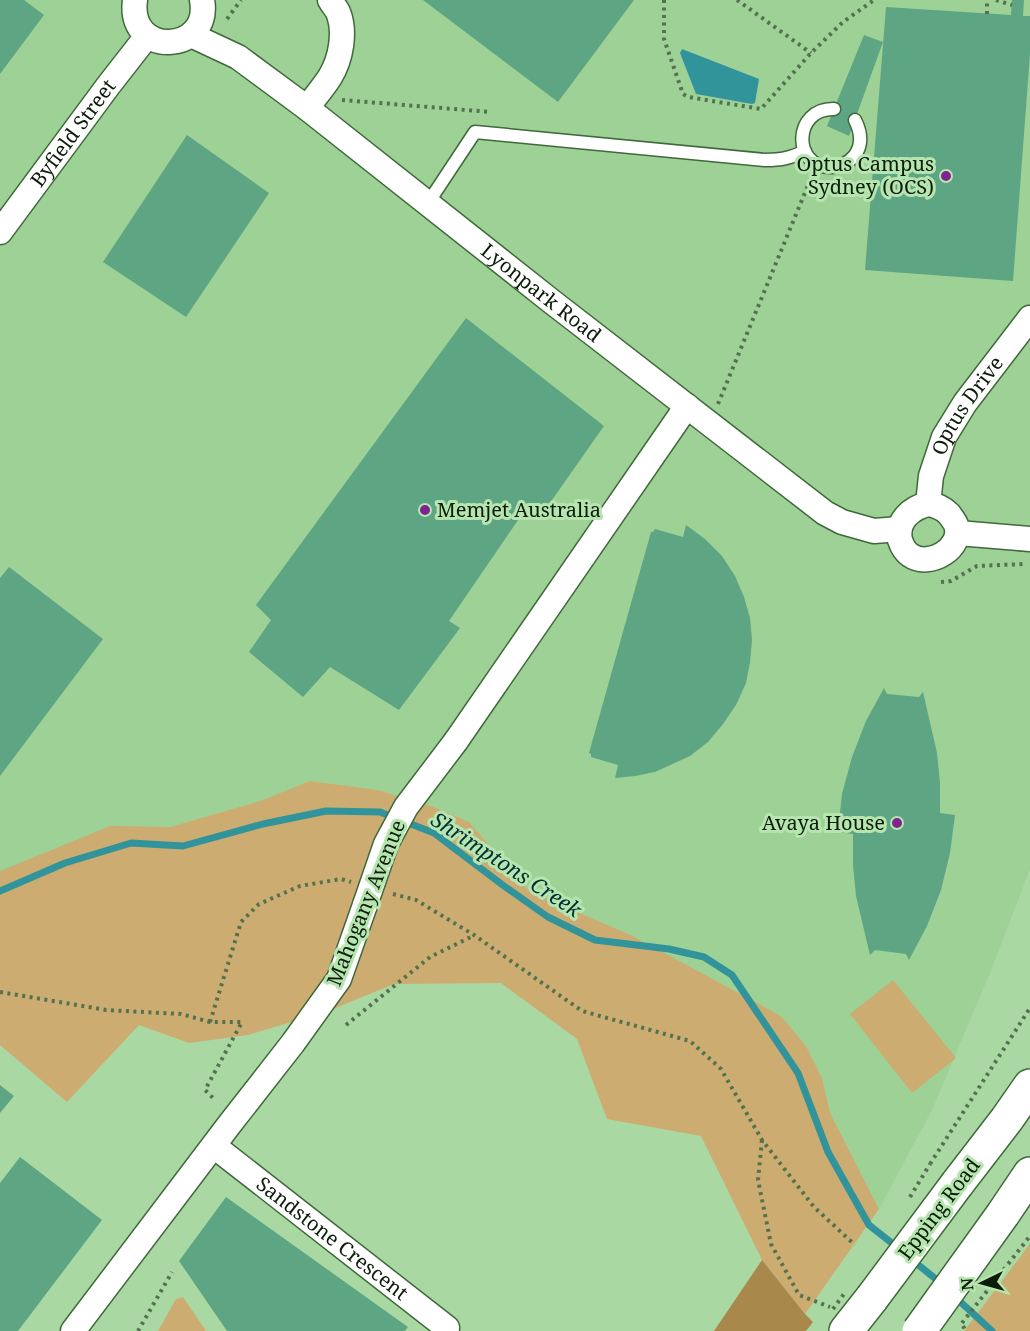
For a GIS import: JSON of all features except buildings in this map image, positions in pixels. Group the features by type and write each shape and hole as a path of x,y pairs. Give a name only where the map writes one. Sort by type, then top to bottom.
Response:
{"main road":[{"name":"Epping Road","path":"840,1320 872,1298 1030,1086"},
{"path":"919,1331 1030,1174"}],"street":[{"path":"135,0 135,19 140,28 147,36 169,43 181,41 191,35 198,26 202,15 202,0"},
{"path":"311,103 330,77 338,60 341,42 338,11 330,0"},
{"name":"Lyonpark Road","path":"191,35 238,57 311,103 428,203 825,513 842,522 874,531 899,530"},
{"name":"Byfield Street","path":"0,232 147,36"},
{"name":"Optus Drive","path":"928,504 931,476 944,437 964,403 1030,318"},
{"name":"Mahogany Avenue","path":"73,1331 293,1043 339,979 375,898 386,844 406,807 456,741 687,406"},
{"path":"928,504 946,511 956,525 957,533 955,541 944,554 936,559 924,560 912,557 905,552 899,530 903,520 914,509 928,504"},
{"path":"957,533 1030,539"},
{"name":"Sandstone Crescent","path":"214,1146 447,1328 445,1331"}],"lane":[{"path":"834,109 821,110 813,115 803,131 802,141 805,151 817,164 836,167 846,164 853,158 859,149 861,140 860,130 855,120"},
{"path":"428,203 475,132 765,160 791,158 805,151"}],"path":[{"path":"226,19 241,0"},
{"path":"664,0 664,39 683,94 688,97 761,110 811,53 843,22 874,0"},
{"path":"737,0 811,53"},
{"path":"987,0 987,14"},
{"path":"996,0 1012,5"},
{"path":"311,103 490,112"},
{"path":"709,424 817,164"},
{"path":"931,582 951,582 977,566 1030,564"},
{"path":"210,1022 241,922 259,904 300,886 341,879 352,882"},
{"path":"375,898 416,900 474,935 582,1011 690,1041 721,1069 762,1140 814,1208 855,1245"},
{"path":"346,1025 430,957 474,935"},
{"path":"0,992 106,1010 181,1014 210,1022 242,1022 205,1090 213,1098"},
{"path":"930,1164 1030,1008"},
{"path":"762,1140 758,1180 771,1244 799,1295 840,1320"},
{"path":"956,1331 1030,1236"},
{"path":"138,1331 172,1272"},
{"path":"963,1326 966,1331"}],"shaded area":[{"path":"0,0 1030,0 1030,869 990,973 932,1110 879,1209 830,1113 822,1078 806,1046 781,1016 633,936 529,891 469,822 434,807 378,790 310,781 260,801 170,827 110,827 0,871"},
{"path":"310,781 378,790 434,807 469,822 529,891 633,936 781,1016 806,1046 822,1078 830,1113 879,1209 805,1314 762,1260 701,1136 607,1119 577,1039 501,983 394,984 328,1011 248,1035 189,1043 139,1025 67,1102 0,1045 0,871 110,826 170,827 260,801"},
{"path":"893,980 956,1058 912,1093 850,1014"},
{"path":"1030,1244 1030,1331 964,1331"},
{"path":"762,1260 813,1322 806,1331 714,1331"},
{"path":"183,1297 206,1331 158,1331 176,1299"}],"water":[{"path":"682,49 759,79 755,103 696,94 680,53"}],"waterway":[{"name":"Shrimptons Creek","path":"0,891 65,863 131,843 183,846 263,824 326,811 380,812 434,833 548,917 595,940 669,949 704,957 732,975 798,1073 828,1152 869,1225 898,1248"},
{"name":"Shrimptons Creek","path":"911,1259 942,1284"},
{"name":"Shrimptons Creek","path":"954,1296 992,1331"}],"place":[{"name":"Optus Campus Sydney (OCS)","path":"946,176"},
{"name":"Memjet Australia","path":"425,510"},
{"name":"Avaya House","path":"897,823"}]}
